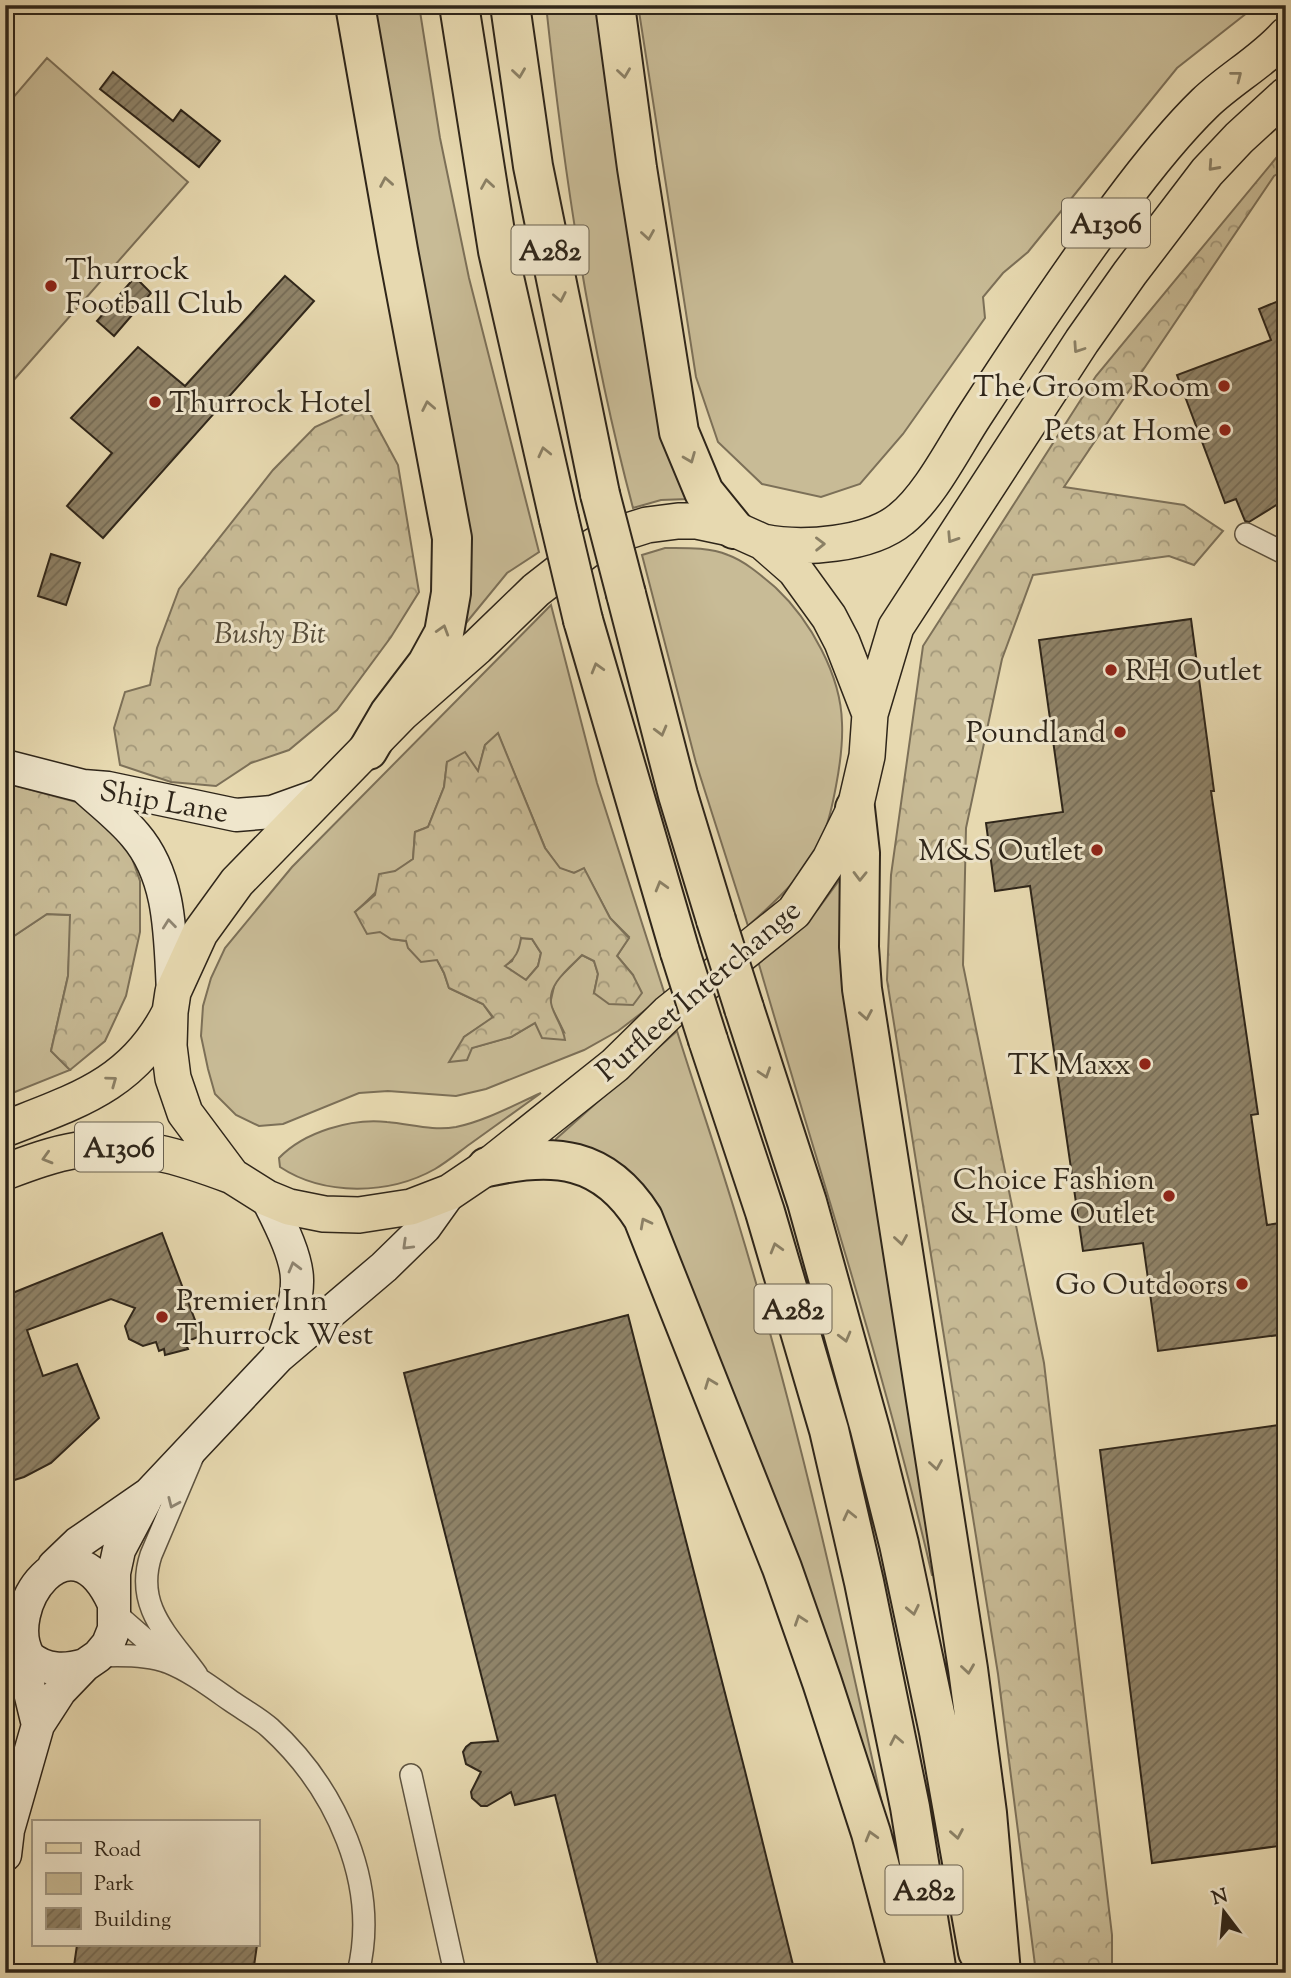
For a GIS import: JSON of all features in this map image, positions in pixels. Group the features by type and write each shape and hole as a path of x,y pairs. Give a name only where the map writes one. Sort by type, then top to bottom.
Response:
{"highway":[{"path":"355,5 452,538 451,593 444,633 427,664 389,714 368,750"},
{"name":"A282","path":"458,5 498,251 583,620 680,952 765,1212 829,1430 864,1582 904,1780 937,1973"},
{"name":"A282","path":"510,5 533,166 600,494 678,795 811,1214 870,1429 899,1544 939,1732 982,1973"},
{"path":"615,5 639,181 679,432 704,492 749,535"},
{"path":"855,808 860,853 859,947 862,989 968,1669 987,1813 1001,1973"},
{"path":"486,1167 526,1159 567,1160 588,1167 617,1185 632,1200 643,1218 782,1568 871,1833 908,1973"}],"main road":[{"name":"A1306","path":"749,535 839,544 900,521 920,500 998,380 1127,194 1164,148 1205,104 1286,35"},
{"name":"A1306","path":"870,714 896,627 1082,341 1207,172 1278,106"},
{"name":"Purfleet Interchange","path":"696,522 749,535 795,570 829,617 842,642 870,714 867,756 855,808 830,859 794,912 668,1013 615,1065 486,1167 450,1192 411,1207 359,1216 312,1213 267,1198 232,1176 185,1112 173,1078 169,1046 171,1002 200,933 219,905 237,882 368,750 402,713 536,590 586,551 609,537 656,524 696,522"},
{"name":"A1306","path":"5,1129 87,1096 108,1084 150,1045 171,1002"},
{"name":"A1306","path":"5,1172 78,1150 116,1146 161,1152 232,1176"}],"street":[{"path":"1245,534 1286,554"},
{"name":"Ship Lane","path":"5,766 83,786 108,788 236,815 272,812 327,792"},
{"name":"Ship Lane","path":"83,786 136,835 158,874 169,919 171,1002"},
{"path":"54,1566 78,1543 149,1494 278,1357 384,1267 425,1227 450,1192"},
{"path":"267,1198 285,1234 298,1279 295,1300 278,1357"},
{"path":"200,1441 151,1555 145,1586 152,1609 166,1635 201,1681"},
{"path":"5,1855 8,1830 38,1726 60,1691 108,1644 114,1629 114,1573 119,1550 149,1494"},
{"path":"166,1662 92,1661 69,1670 38,1664 25,1654 10,1626 10,1611 14,1598 31,1575 54,1566 69,1565 90,1573 107,1589 114,1608 166,1662 201,1681 268,1727 295,1752 316,1779 340,1822 356,1867 362,1910 362,1949 358,1973"},
{"path":"25,1654 26,1676 38,1726"},
{"path":"411,1775 455,1973"}],"green space":[{"path":"372,5 419,5 440,138 469,278 539,552 507,573 462,628"},
{"path":"546,5 599,5 635,280 662,433 688,499 661,500 633,508 603,384 580,258"},
{"path":"638,5 1257,5 1177,68 1028,252 1003,273 983,297 985,318 903,434 860,484 821,497 762,484 718,442 696,377"},
{"name":"Thurrock Football Club","path":"47,58 188,182 5,390 5,107"},
{"path":"1286,146 1286,169 1274,176 1064,487 1184,505 1223,531 1194,565 1169,556 1033,575 1002,659 966,828 963,965 1044,1363 1112,1935 1112,1973 1036,1973 998,1674 887,980 891,875 923,646 1096,376"},
{"name":"Bushy Bit","path":"365,404 398,465 419,592 391,637 337,710 289,750 251,763 216,786 171,782 120,765 114,728 125,692 150,685 157,648 179,589 273,470 315,427"},
{"path":"665,548 721,552 759,574 789,601 812,632 836,686 840,705 842,747 824,833 801,872 748,926 696,763 642,555"},
{"path":"551,605 597,783 665,995 618,1031 584,1050 486,1089 456,1096 388,1091 359,1093 283,1124 259,1126 236,1115 215,1094 201,1036 203,1006 211,978 225,948 292,867","holes":["498,734 545,848 560,869 574,873 584,869 610,918 629,937 617,956 633,975 594,993 598,974 594,961 582,955 555,982 550,1004 564,1032 535,1023 511,1037 471,1048 464,1037 493,1018 483,1004 449,988 437,959 407,941 391,939 355,912 413,859 415,832 428,827 444,787 447,762 478,772 485,745"]},
{"path":"498,733 545,848 560,868 574,873 584,868 610,918 629,938 617,956 633,975 642,993 633,1005 609,1004 594,993 598,974 594,961 582,955 560,978 552,992 552,1007 565,1040 542,1038 535,1023 511,1037 472,1048 467,1060 449,1062 464,1037 493,1017 483,1004 449,988 437,960 421,962 408,948 406,941 391,939 380,932 367,934 355,912 375,895 379,874 395,871 413,859 415,832 428,827 444,787 447,762 465,752 478,771 485,745","holes":["521,938 532,939 541,953 538,966 526,980 505,966 516,954"]},
{"path":"5,783 80,803 125,838 140,881 140,932 126,996 105,1041 70,1070 51,1051 68,976 70,915 47,914 5,942"},
{"path":"841,878 940,1574 932,1575 893,1420 758,961 818,909"},
{"path":"47,914 71,915 68,976 51,1051 70,1070 5,1096 5,942"},
{"path":"521,938 532,939 541,953 538,966 526,980 504,966 512,961"},
{"path":"677,1031 731,1198 780,1368 884,1813 656,1214 556,1142 556,1139"},
{"path":"541,1093 439,1166 417,1178 398,1184 357,1189 336,1187 316,1183 280,1167 279,1158 289,1149 329,1129 373,1121 430,1128 456,1127 489,1117"}],"building":[{"path":"113,72 173,121 181,110 220,141 199,167 100,89"},
{"name":"Thurrock Hotel","path":"285,276 314,301 103,538 67,506 112,453 71,418 138,347 185,386"},
{"path":"135,277 151,293 114,336 97,321"},
{"path":"1286,298 1286,499 1249,522 1245,521 1236,499 1225,503 1177,375 1271,340 1259,309"},
{"path":"51,554 80,563 66,605 38,596"},
{"path":"1191,619 1214,791 1211,791 1258,1114 1251,1115 1267,1225 1286,1222 1286,1334 1158,1351 1143,1243 1083,1251 1030,886 995,891 986,823 1063,812 1039,640"},
{"name":"Premier Inn Thurrock West","path":"162,1233 201,1336 185,1342 188,1349 165,1355 164,1349 159,1351 156,1342 143,1346 129,1339 125,1326 135,1308 111,1299 27,1330 43,1376 77,1364 99,1418 51,1463 5,1483 5,1296"},
{"path":"628,1315 795,1973 600,1973 555,1795 515,1805 511,1792 487,1806 481,1806 472,1798 471,1792 481,1772 466,1764 463,1752 471,1743 498,1741 404,1373"},
{"path":"1286,1424 1286,1845 1152,1863 1100,1450"},
{"path":"77,1946 257,1946 253,1973 73,1973"}],"place":[{"name":"Thurrock Football Club","path":"51,286"},
{"name":"The Groom Room","path":"1224,386"},
{"name":"Thurrock Hotel","path":"155,402"},
{"name":"Pets at Home","path":"1225,430"},
{"name":"RH Outlet","path":"1111,670"},
{"name":"Poundland","path":"1120,732"},
{"name":"M&S Outlet","path":"1097,850"},
{"name":"TK Maxx","path":"1145,1064"},
{"name":"Choice Fashion & Home Outlet","path":"1169,1196"},
{"name":"Go Outdoors","path":"1242,1284"},
{"name":"Premier Inn Thurrock West","path":"162,1317"}]}
